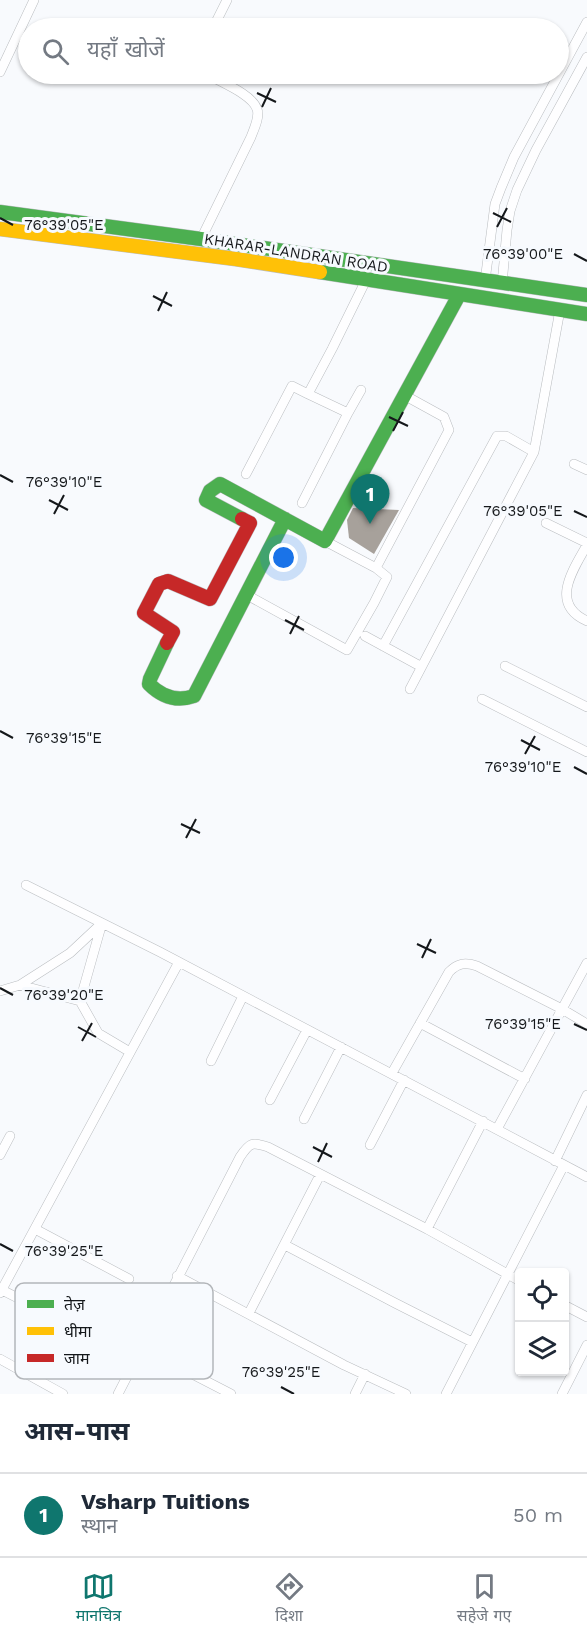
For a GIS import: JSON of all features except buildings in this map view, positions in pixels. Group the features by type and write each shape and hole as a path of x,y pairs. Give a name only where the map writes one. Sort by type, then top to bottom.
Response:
{"main road":[{"path":"0,212 587,295"},
{"name":"KHARAR-LANDRAN ROAD","path":"0,229 225,258 587,314"},
{"path":"285,519 194,696 182,700 175,699 153,688 149,684 150,679 173,632 144,613 159,584 168,581 210,599 250,523 206,500 210,491 220,484 326,541 459,295"}],"street":[{"path":"24,18 34,0"},
{"path":"218,18 227,0"},
{"path":"569,55 587,22"},
{"path":"0,72 4,52 18,28"},
{"path":"502,284 510,211 517,190 536,150 587,57"},
{"path":"201,239 251,137 258,111 252,100 224,84"},
{"path":"485,281 495,204 514,157 553,84"},
{"path":"308,394 366,280"},
{"path":"410,688 534,452 560,310"},
{"path":"246,474 292,386 348,413"},
{"path":"302,503 361,390"},
{"path":"376,568 449,430 444,417 404,395"},
{"path":"383,646 497,436 506,436 534,452"},
{"path":"573,464 587,471"},
{"path":"546,523 587,544 567,582 566,591 575,613 587,621"},
{"path":"247,595 347,650 387,577 376,568 326,541"},
{"path":"365,636 420,666"},
{"path":"505,666 587,707"},
{"path":"482,699 587,752"},
{"path":"26,885 179,962 587,1177"},
{"path":"0,991 20,986 70,953 102,923"},
{"path":"102,923 80,1001 98,1034 130,1052"},
{"path":"15,1299 1,1292 179,962"},
{"path":"392,1074 449,972 461,963 477,966 587,1024"},
{"path":"497,1129 587,963"},
{"path":"20,986 80,1001"},
{"path":"211,1061 243,996"},
{"path":"420,1023 525,1080"},
{"path":"270,1100 307,1029"},
{"path":"304,1119 341,1047"},
{"path":"370,1145 404,1080"},
{"path":"446,1394 508,1275 587,1095"},
{"path":"427,1229 483,1122"},
{"path":"0,1155 10,1136"},
{"path":"174,1283 240,1156 251,1144 257,1143 427,1229 515,1279"},
{"path":"249,1313 320,1175"},
{"path":"35,1229 129,1279"},
{"path":"285,1245 472,1342"},
{"path":"177,1276 191,1283"},
{"path":"213,1294 406,1394"},
{"path":"569,1308 587,1317"},
{"path":"562,1394 587,1345"},
{"path":"0,1359 15,1367"},
{"path":"355,1394 365,1374"},
{"path":"36,1379 63,1394"},
{"path":"118,1394 126,1379"},
{"path":"202,1379 231,1394"}],"traffic: fast":[{"path":"0,212 587,295"},
{"path":"320,272 587,314"},
{"path":"242,519 206,500 210,491 220,484 325,541 459,295"},
{"path":"167,643 149,684 170,697 194,696 285,519"}],"traffic: slow":[{"path":"0,229 320,272"}],"traffic: jam":[{"path":"167,643 173,632 144,613 159,584 168,581 210,599 250,523 242,519"}],"place":[{"name":"Vsharp Tuitions","path":"370,524"}]}
